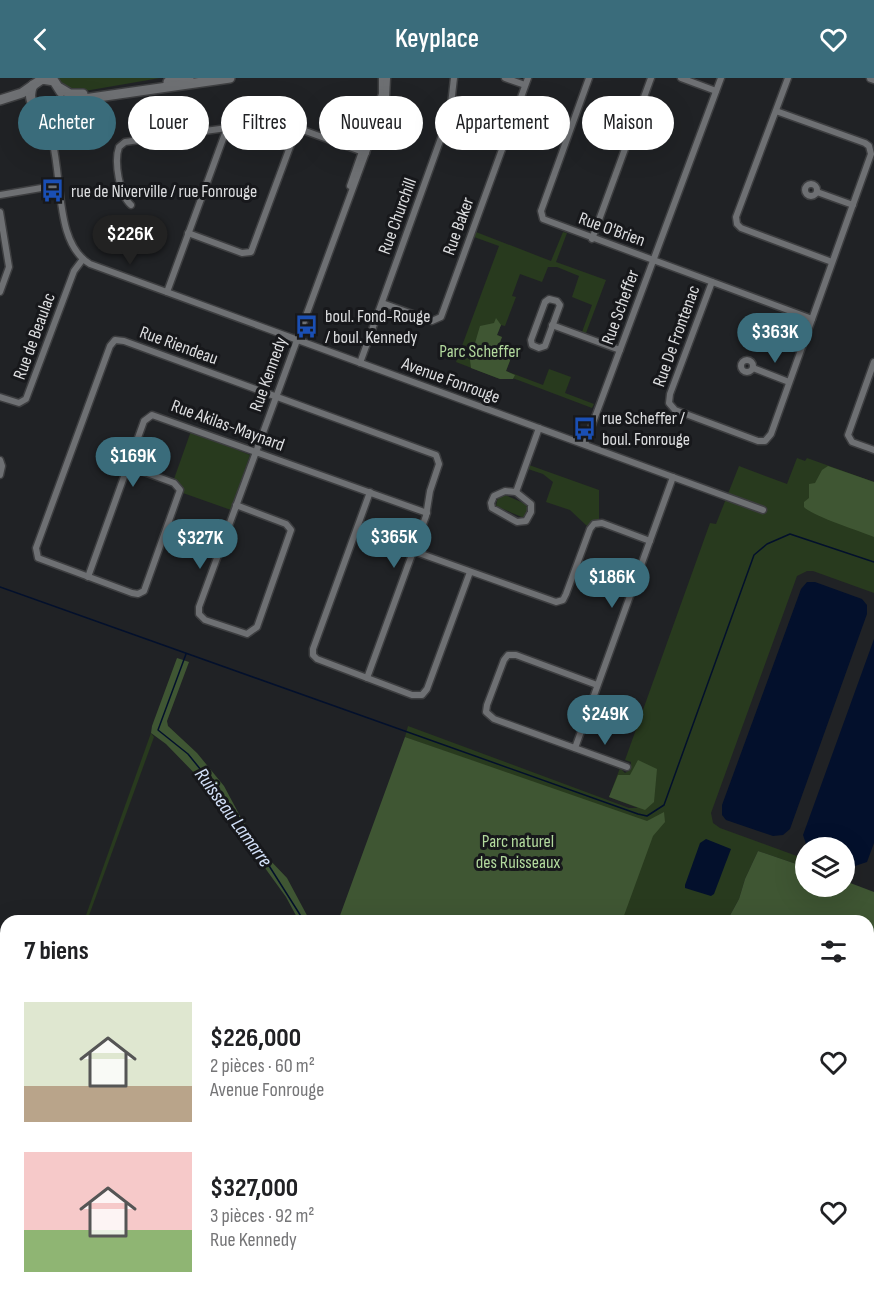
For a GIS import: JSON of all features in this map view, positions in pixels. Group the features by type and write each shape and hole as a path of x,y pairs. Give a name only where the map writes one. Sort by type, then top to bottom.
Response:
{"main road":[{"path":"0,100 22,93 42,79 55,82 65,92 78,95 189,78"},
{"path":"105,96 230,78"},
{"path":"0,106 18,102"}],"street":[{"name":"Rue Kennedy","path":"236,505 286,524 291,529 254,631 245,634 201,616 199,607 364,152 382,94 384,78"},
{"name":"Rue Churchill","path":"360,363 450,113 454,78"},
{"path":"505,78 525,85"},
{"name":"Rue Baker","path":"382,303 432,321 440,318 528,78"},
{"name":"Rue O'Brien","path":"589,78 541,213 545,222 812,319"},
{"path":"592,238 651,78"},
{"path":"681,78 716,91"},
{"name":"Rue Scheffer","path":"585,444 721,78"},
{"path":"788,78 736,216 736,222 741,228 832,262"},
{"path":"753,368 789,382 870,157 869,146 863,142 776,111"},
{"path":"130,205 124,196 120,175 117,153 121,144 221,129"},
{"path":"307,132 364,152"},
{"path":"167,292 221,144"},
{"path":"53,150 69,238 83,259"},
{"path":"188,233 242,253 251,252 289,150"},
{"path":"0,195 59,185"},
{"path":"817,192 853,205"},
{"path":"0,212 9,267 0,292"},
{"name":"Avenue Fonrouge","path":"83,259 106,270 763,510"},
{"name":"Rue de Beaulac","path":"0,397 19,403 26,399 74,271 83,259"},
{"name":"Rue De Frontenac","path":"712,282 670,394 669,403 675,410 758,441 765,441 771,435 789,382"},
{"path":"549,299 560,304 552,326 544,347 532,345 535,328 545,302 549,299"},
{"path":"552,326 620,350"},
{"name":"Rue Riendeau","path":"87,577 38,558 36,548 112,341 124,341 427,451 438,458 439,464 429,493 427,513"},
{"path":"874,362 848,435 852,442 874,450"},
{"name":"Rue Akilas-Maynard","path":"87,577 145,420 152,415 427,513"},
{"path":"516,492 539,428"},
{"path":"0,460 2,466 0,475"},
{"path":"87,577 134,594 142,592 168,526 179,488 174,483 128,466"},
{"path":"575,748 673,477"},
{"path":"370,492 313,651 318,660 414,696 424,694 470,572"},
{"path":"498,492 516,492 532,506 529,517 521,523 491,507 492,498 498,492"},
{"path":"367,678 427,513"},
{"path":"413,551 558,602 565,596 590,529 594,524 602,523 650,541"},
{"path":"597,685 510,655 504,658 487,705 487,713 494,719 627,767"}],"green space":[{"path":"56,78 160,78 79,92 65,89"},
{"name":"Parc Scheffer","path":"476,232 551,261 563,232 567,233 556,262 606,280 586,333 582,332 592,305 572,297 579,276 557,267 548,267 542,282 520,274 512,296 516,297 505,326 501,325 497,335 502,337 499,345 514,350 506,371 543,385 549,369 571,377 565,393 594,404 592,408 518,380 509,377 500,379 456,362 499,246 474,237"},
{"path":"496,318 501,325 497,335 502,337 499,345 514,350 506,371 515,375 513,379 500,379 471,368 470,360 480,326 494,323"},
{"path":"191,431 250,455 231,510 183,493 181,485 174,479"},
{"path":"797,458 805,461 807,458 874,482 874,593 813,571 797,576 711,813 713,823 720,828 795,855 795,864 758,851 730,915 417,915 475,762 405,737 408,726 629,808 638,808 609,797 620,768 625,773 630,770 631,762 625,760 710,523 716,524 739,466 787,484"},
{"path":"529,465 599,490 599,520 587,526 570,510 546,502 553,482 543,474 528,469"},
{"path":"828,466 874,482 874,537 826,519 804,507 804,502 809,498 809,484 815,483 822,470"},
{"path":"503,494 528,505 529,512 524,518 496,506 498,496"},
{"path":"177,658 189,662 167,721 168,726 197,753 224,786 240,816 267,857 287,878 307,915 296,915 286,897 202,781 166,744 151,733"},
{"path":"151,733 154,737 89,915 86,915"},
{"name":"Parc naturel des Ruisseaux","path":"405,737 647,821 664,812 665,822 653,836 624,915 340,915"},
{"path":"638,760 657,769 654,802 645,810 609,797 618,775 630,775"},
{"path":"758,851 795,864 795,897 855,897 855,885 874,892 874,915 730,915"}],"water":[{"path":"807,582 815,582 862,599 867,605 867,614 790,829 783,835 773,836 726,820 722,815 722,805 801,589"},
{"path":"874,639 874,843 867,862 855,866 855,837 804,837"},
{"path":"706,839 731,849 714,894 711,896 685,888 700,843"}],"waterway":[{"path":"0,587 647,816 664,805 754,555 767,544 790,534 874,562"},
{"name":"Ruisseau Lamarre","path":"186,654 158,730 188,754 235,812 300,915"}],"place":[{"name":"rue de Niverville / rue Fonrouge","path":"53,191"},
{"name":"boul. Fond-Rouge / boul. Kennedy","path":"307,326"},
{"name":"rue Scheffer / boul. Fonrouge","path":"584,428"}]}
